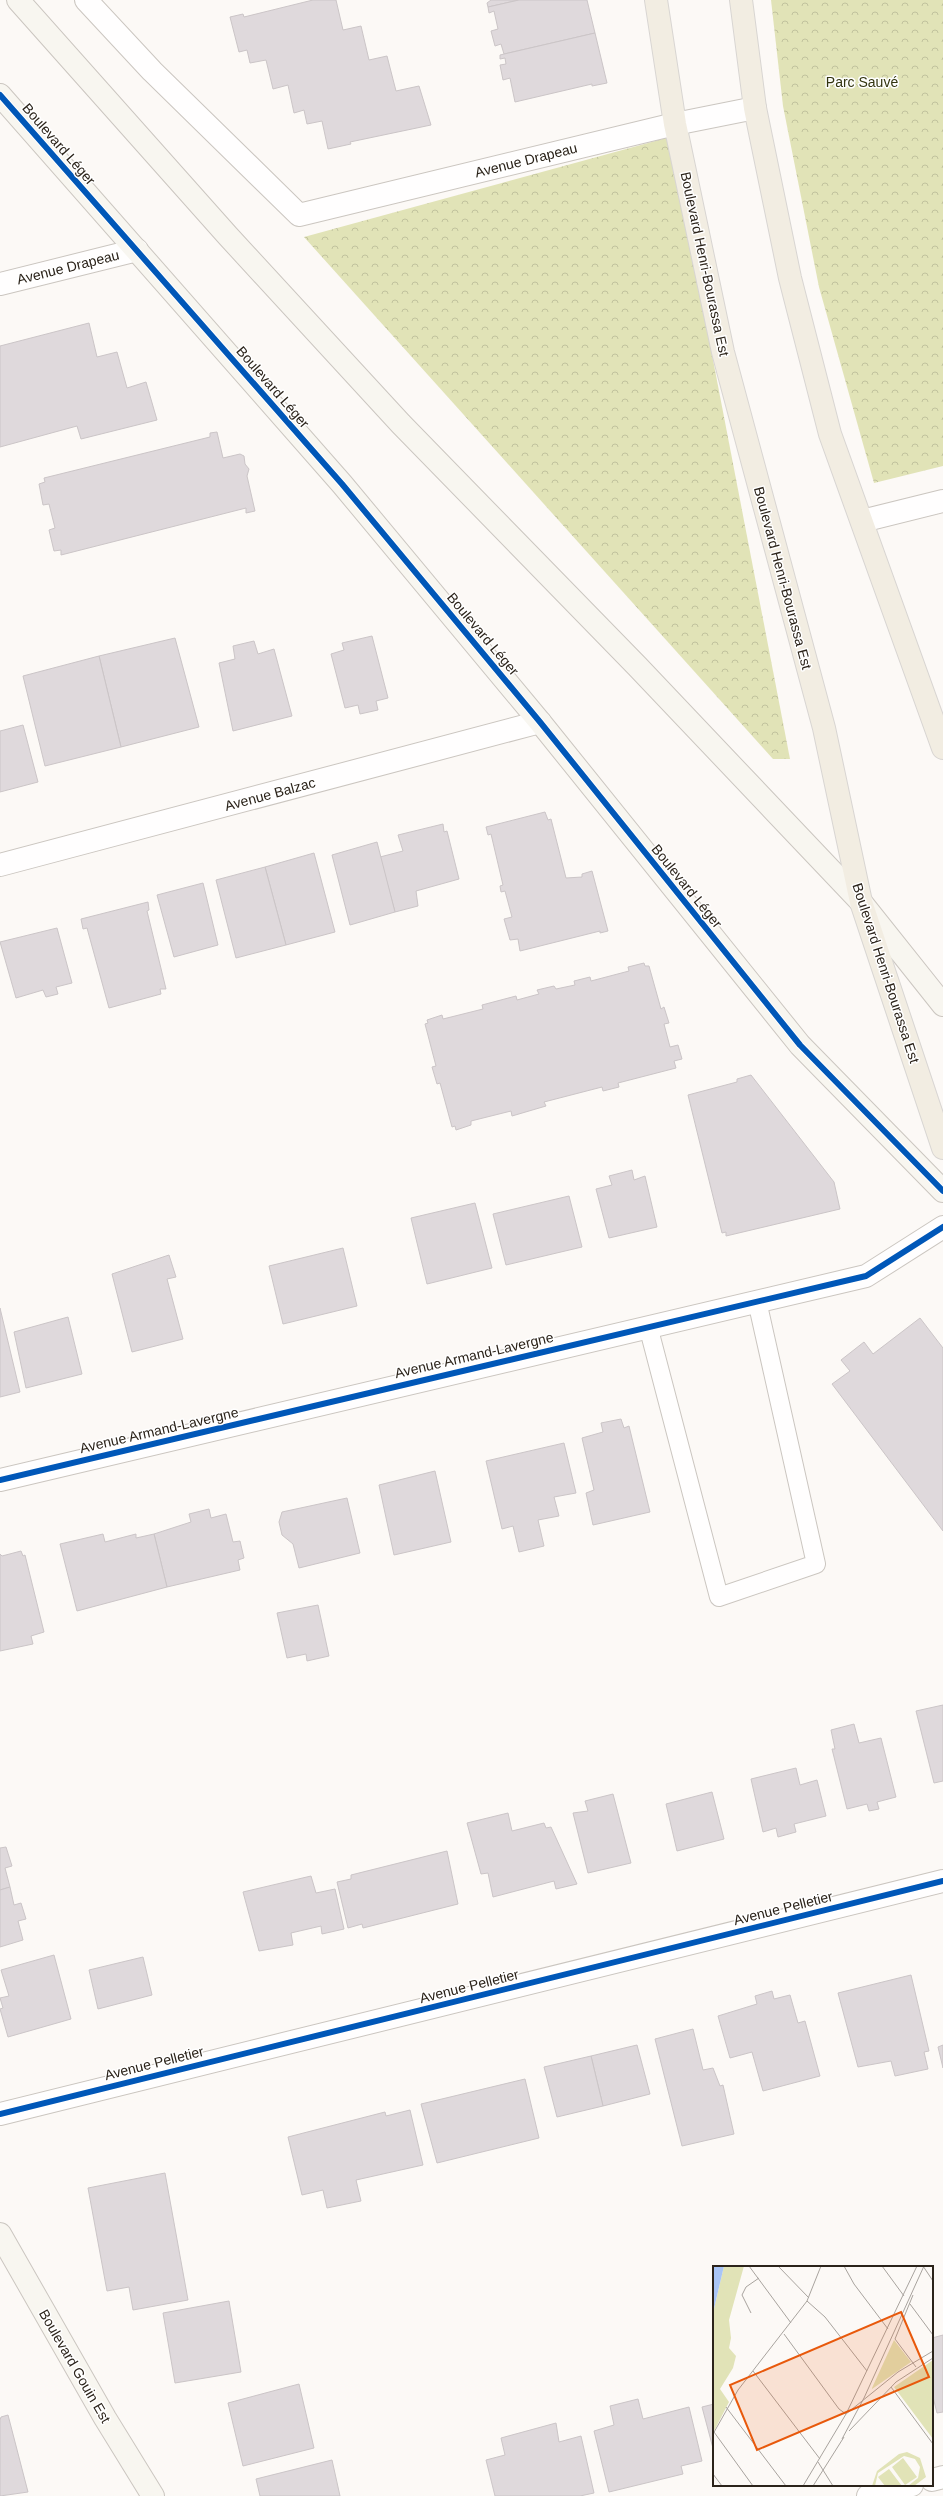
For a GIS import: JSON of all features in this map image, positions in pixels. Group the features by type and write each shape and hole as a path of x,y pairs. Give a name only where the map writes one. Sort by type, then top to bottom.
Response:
{"main road":[{"path":"18,0 228,236 400,424 637,666 861,902 943,1005"},
{"name":"Boulevard Henri-Bourassa Est","path":"656,0 675,124 723,352 824,728 861,902 943,1148"},
{"path":"740,0 755,108 790,278 830,434 943,748"},
{"name":"Boulevard Léger","path":"0,95 342,484 540,722 800,1045 943,1191"},
{"name":"Boulevard Gouin Est","path":"0,2234 105,2418 153,2496"}],"street":[{"name":"Avenue Drapeau","path":"86,0 152,71 299,215 675,124 755,108"},
{"name":"Avenue Drapeau","path":"0,284 137,250"},
{"path":"862,521 943,501"},
{"name":"Avenue Balzac","path":"0,865 540,722"},
{"name":"Avenue Armand-Lavergne","path":"0,1480 648,1326 866,1276 943,1227"},
{"name":"Avenue Pelletier","path":"0,2114 943,1881"},
{"path":"933,2480 943,2477"},
{"path":"868,2496 908,2486"}],"lane":[{"path":"648,1326 719,1597 816,1564 757,1301"}],"green space":[{"name":"Parc Sauvé","path":"771,0 943,0 943,466 874,483 819,287 783,106"},
{"path":"670,137 790,759 773,759 304,237"}],"building":[{"path":"313,0 336,0 343,30 361,26 369,60 387,56 396,91 419,86 431,125 350,142 351,144 328,149 322,121 307,124 304,110 294,113 288,85 273,89 266,60 250,63 247,50 239,52 230,17 243,14 244,17"},
{"path":"491,0 519,0 488,7 487,3"},
{"path":"519,0 587,0 595,33 504,54 501,44 495,46 491,31 498,29 494,11 489,13 488,7"},
{"path":"595,33 607,83 592,86 592,84 515,102 510,78 503,80 500,65 506,64 505,58 500,59 500,55"},
{"path":"89,323 97,357 117,352 127,388 146,382 157,420 81,439 77,426 0,447 0,346"},
{"path":"217,432 223,458 240,454 244,456 245,464 249,469 247,476 255,511 246,513 246,508 61,555 61,550 54,551 49,530 55,528 49,504 43,505 39,484 45,482 44,478 210,437 210,433"},
{"path":"372,636 388,698 376,701 378,710 360,714 358,705 345,708 331,654 344,650 342,643"},
{"path":"175,638 199,727 121,747 99,656"},
{"path":"254,641 258,654 274,649 292,716 233,731 219,663 235,659 233,646"},
{"path":"99,656 121,747 45,766 23,676"},
{"path":"23,725 38,782 0,792 0,731"},
{"path":"545,812 548,820 551,819 566,878 582,877 582,874 592,871 608,931 600,933 600,931 520,951 518,939 510,940 504,919 512,917 505,891 501,892 500,886 503,885 491,834 488,835 486,827"},
{"path":"443,824 444,832 447,831 459,879 416,891 418,906 395,912 380,857 403,851 398,835"},
{"path":"377,842 395,912 350,925 332,855"},
{"path":"314,853 335,932 286,945 265,867"},
{"path":"265,867 286,945 236,958 216,880"},
{"path":"203,883 218,945 174,957 157,895"},
{"path":"148,902 149,910 147,911 166,989 160,989 161,994 109,1008 87,928 83,929 81,919"},
{"path":"57,928 72,983 56,987 58,994 46,997 43,990 16,998 0,942"},
{"path":"644,963 645,966 649,966 661,1009 664,1007 669,1023 664,1024 670,1047 678,1045 682,1059 674,1061 676,1068 618,1083 619,1087 603,1091 602,1087 544,1102 546,1106 512,1116 511,1111 471,1121 471,1125 456,1130 455,1126 452,1127 440,1083 437,1084 432,1067 436,1066 425,1024 428,1023 427,1020 442,1015 443,1019 483,1009 482,1005 516,996 517,1000 539,994 537,990 554,986 556,989 575,985 574,981 590,977 591,981 629,971 628,967"},
{"path":"751,1075 834,1182 840,1209 726,1236 726,1232 722,1233 688,1095 737,1082 737,1079"},
{"path":"632,1170 634,1180 645,1176 657,1227 609,1238 596,1189 612,1185 609,1176"},
{"path":"569,1196 582,1247 506,1265 493,1214"},
{"path":"475,1203 492,1268 427,1284 411,1218"},
{"path":"343,1248 357,1306 283,1324 269,1266"},
{"path":"169,1255 176,1277 167,1279 183,1339 132,1352 112,1274"},
{"path":"0,1308 20,1392 0,1397"},
{"path":"68,1317 82,1374 26,1388 14,1332"},
{"path":"920,1318 943,1348 943,1531 832,1384 850,1371 841,1360 864,1342 873,1354"},
{"path":"621,1419 624,1428 629,1426 650,1512 593,1525 586,1493 594,1490 582,1438 603,1432 601,1423"},
{"path":"564,1443 576,1493 554,1497 559,1516 538,1520 544,1546 519,1552 513,1526 502,1529 486,1461"},
{"path":"435,1471 451,1542 394,1555 379,1485"},
{"path":"347,1498 360,1553 299,1568 293,1544 282,1535 279,1522 282,1512"},
{"path":"209,1509 211,1518 226,1514 233,1542 240,1541 244,1558 238,1560 240,1570 167,1587 154,1534 191,1522 189,1514"},
{"path":"103,1534 105,1542 136,1534 136,1538 154,1534 167,1587 77,1611 60,1544"},
{"path":"21,1551 23,1556 25,1555 44,1632 31,1636 33,1644 0,1651 0,1554 2,1556"},
{"path":"318,1605 329,1656 307,1661 306,1654 287,1658 277,1613"},
{"path":"943,1705 943,1781 934,1783 916,1711"},
{"path":"854,1724 859,1743 881,1738 896,1797 877,1802 879,1809 869,1811 867,1804 847,1809 832,1749 835,1749 831,1730"},
{"path":"796,1768 800,1785 817,1780 826,1816 794,1824 796,1832 778,1837 776,1828 763,1832 751,1779"},
{"path":"712,1792 724,1839 677,1851 666,1804"},
{"path":"613,1794 631,1863 588,1873 573,1813 588,1811 585,1801"},
{"path":"508,1813 512,1831 544,1823 546,1828 551,1827 577,1884 556,1889 554,1881 493,1897 488,1873 481,1874 467,1823"},
{"path":"6,1847 12,1866 5,1868 10,1887 0,1890 0,1848"},
{"path":"447,1851 458,1904 363,1928 362,1924 348,1928 337,1882 351,1879 351,1875"},
{"path":"311,1876 316,1893 335,1889 344,1929 322,1934 321,1926 291,1933 293,1945 259,1951 243,1892"},
{"path":"10,1887 14,1905 21,1903 26,1919 18,1921 23,1940 0,1947 0,1890"},
{"path":"54,1955 71,2019 8,2037 0,2009 3,2008 0,1998 9,1996 1,1970"},
{"path":"143,1957 152,1995 98,2009 89,1970"},
{"path":"911,1975 929,2051 924,2052 928,2069 895,2076 891,2061 858,2067 838,1993"},
{"path":"772,1991 774,1999 790,1995 798,2023 805,2021 820,2076 763,2091 752,2052 730,2058 718,2016 757,2004 755,1996"},
{"path":"693,2029 703,2070 713,2068 720,2086 723,2085 734,2134 682,2146 655,2039"},
{"path":"637,2045 650,2094 603,2106 591,2056"},
{"path":"943,2045 943,2068 938,2047"},
{"path":"591,2056 603,2106 557,2117 544,2067"},
{"path":"525,2079 539,2138 437,2163 421,2104"},
{"path":"410,2110 423,2165 356,2180 361,2201 327,2208 323,2190 302,2195 288,2137 385,2112 386,2116"},
{"path":"165,2173 188,2300 133,2310 129,2287 107,2291 88,2188"},
{"path":"229,2301 241,2372 175,2383 163,2313"},
{"path":"943,2335 943,2412 937,2413 933,2397 933,2338"},
{"path":"299,2384 314,2448 243,2466 228,2403"},
{"path":"638,2399 643,2419 689,2407 702,2461 681,2466 683,2474 609,2492 594,2431 614,2425 610,2406"},
{"path":"713,2404 713,2448 702,2407"},
{"path":"8,2415 28,2492 0,2496 0,2420 1,2417"},
{"path":"556,2423 559,2442 581,2436 594,2493 580,2496 495,2496 486,2460 505,2455 501,2438"},
{"path":"332,2460 340,2496 260,2496 256,2479"}],"cycle path":[{"path":"0,95 342,484 540,722 800,1045 943,1191"},
{"path":"0,1480 866,1276 943,1227"},
{"path":"0,2114 943,1881"}]}
